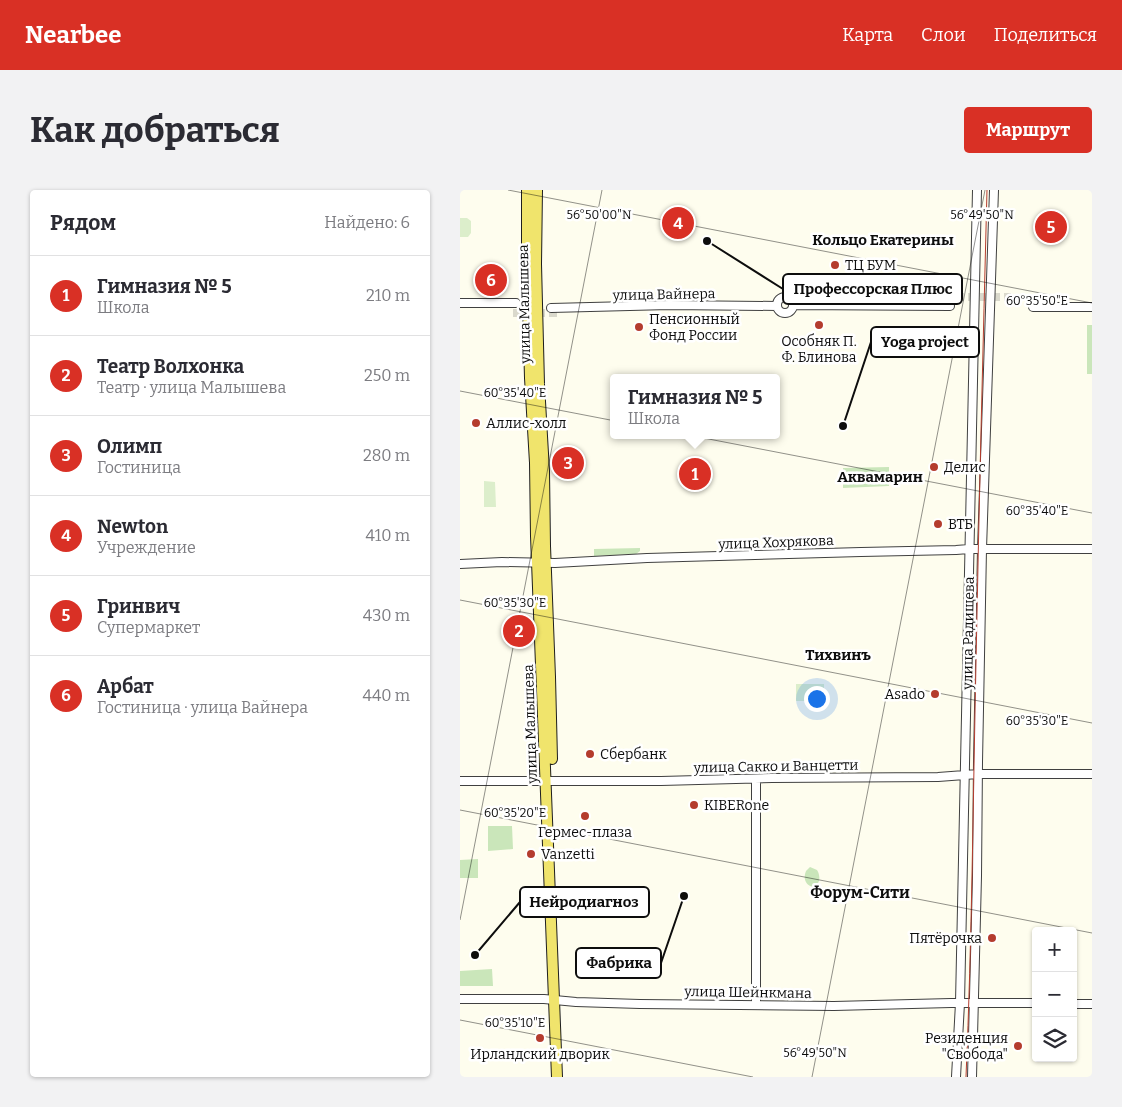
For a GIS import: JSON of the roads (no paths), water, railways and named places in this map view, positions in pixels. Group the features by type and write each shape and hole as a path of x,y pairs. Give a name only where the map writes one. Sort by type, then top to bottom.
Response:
{"main road":[{"name":"улица Малышева","path":"527,190 527,267 536,536 542,562"},
{"name":"улица Малышева","path":"537,190 536,264 539,384 544,462 542,562 550,687 549,781 557,1000 557,1077"},
{"name":"улица Малышева","path":"557,1000 564,1077"}],"street":[{"name":"улица Радищева","path":"956,1077 960,1003 977,190"},
{"name":"улица Радищева","path":"972,1077 982,549 994,190"},
{"path":"460,304 516,303"},
{"name":"улица Вайнера","path":"550,308 669,305 777,306 783,313 788,313 794,305 950,306"},
{"path":"1033,307 1092,307"},
{"name":"улица Хохрякова","path":"460,564 969,549 1092,549"},
{"name":"улица Сакко и Ванцетти","path":"460,780 549,781 1092,774"},
{"path":"756,779 756,1004"},
{"name":"улица Шейнкмана","path":"460,999 557,1000 640,1004 834,1006 1032,1003"},
{"path":"1077,1004 1092,1004"}],"tunnel":[{"path":"956,297 1011,297"},
{"path":"513,313 560,313"}],"tram line":[{"path":"966,1077 987,190"}],"place":[{"name":"Newton","path":"678,223"},
{"name":"Гринвич","path":"1051,227"},
{"name":"Профессорская Плюс","path":"707,241"},
{"name":"ТЦ БУМ","path":"835,265"},
{"name":"Арбат","path":"491,280"},
{"name":"Особняк П. Ф. Блинова","path":"819,325"},
{"name":"Пенсионный Фонд России","path":"639,327"},
{"name":"Аллис-холл","path":"476,423"},
{"name":"Yoga projeсt","path":"843,426"},
{"name":"Олимп","path":"568,463"},
{"name":"Делис","path":"934,467"},
{"name":"Гимназия № 5","path":"695,474"},
{"name":"ВТБ","path":"938,524"},
{"name":"Театр Волхонка","path":"519,631"},
{"name":"Asado","path":"935,694"},
{"name":"Сбербанк","path":"590,754"},
{"name":"KIBERone","path":"694,805"},
{"name":"Гермес-плаза","path":"585,816"},
{"name":"Vanzetti","path":"531,854"},
{"name":"Фабрика","path":"684,896"},
{"name":"Пятёрочка","path":"992,938"},
{"name":"Нейродиагноз","path":"475,955"},
{"name":"Ирландский дворик","path":"540,1038"},
{"name":"Резиденция \"Свобода\"","path":"1018,1046"}],"district":[{"name":"Кольцо Екатерины","path":"883,240"},
{"name":"Аквамарин","path":"880,477"},
{"name":"Тихвинъ","path":"838,655"},
{"name":"Форум-Сити","path":"860,892"}]}
